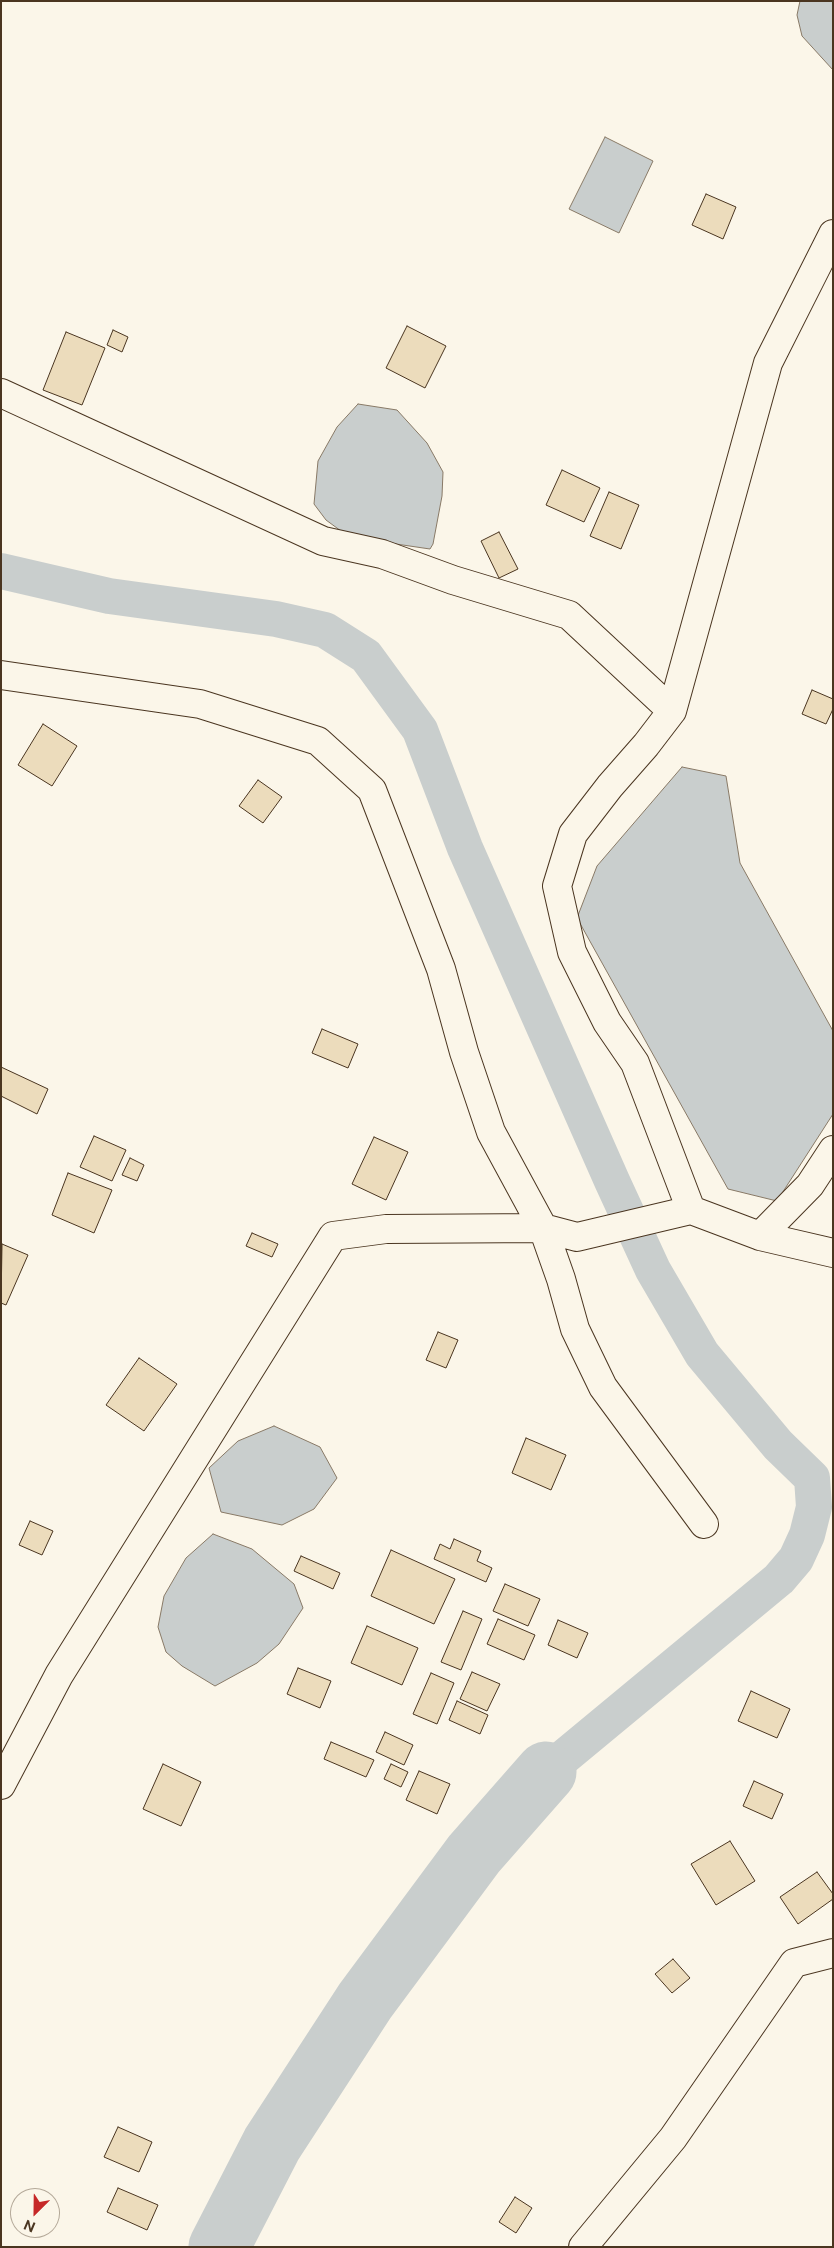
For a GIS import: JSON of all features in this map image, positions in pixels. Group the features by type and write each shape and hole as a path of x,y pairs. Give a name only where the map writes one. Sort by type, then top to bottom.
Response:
{"street":[{"path":"691,1210 635,1063 607,1022 572,952 558,886 573,834 610,786 672,712 768,363 833,234"},
{"path":"1,393 323,541 382,554 453,580 569,615 672,712"},
{"path":"1,675 200,704 318,741 372,790 441,969 464,1052 491,1132 543,1228 561,1278 575,1329 603,1387 704,1524"},
{"path":"760,1236 810,1185 833,1150"},
{"path":"1,1785 59,1676 333,1236 386,1229 543,1228 577,1237 691,1210 760,1236 833,1254"},
{"path":"583,2247 673,2138 794,1963 833,1953"}],"shaded area":[{"path":"800,1 833,1 833,70 802,36 797,15"},
{"path":"605,137 653,161 619,233 569,209"},
{"path":"358,404 397,410 427,443 443,472 442,496 433,544 430,549 362,539 341,531 326,520 314,504 318,461 337,427"},
{"path":"682,767 726,776 740,863 833,1031 833,1114 777,1201 728,1189 577,918 597,866"},
{"path":"274,1426 320,1447 337,1478 314,1509 282,1525 221,1512 209,1468 238,1441"},
{"path":"213,1534 252,1549 294,1584 303,1608 279,1644 257,1663 215,1686 182,1666 166,1652 158,1627 164,1596 186,1558"}],"building":[{"path":"706,194 736,207 723,239 692,225"},
{"path":"407,326 446,346 425,388 386,368"},
{"path":"113,330 128,337 122,352 107,345"},
{"path":"66,332 105,348 82,405 43,390"},
{"path":"562,470 600,488 584,522 546,505"},
{"path":"609,492 639,505 621,549 590,536"},
{"path":"499,532 518,569 499,578 481,541"},
{"path":"812,690 833,699 833,709 826,724 802,714"},
{"path":"43,724 77,746 52,786 18,765"},
{"path":"258,780 282,797 263,823 239,806"},
{"path":"322,1029 358,1044 348,1068 312,1053"},
{"path":"1,1067 48,1089 37,1114 1,1096"},
{"path":"94,1136 126,1150 112,1181 80,1167"},
{"path":"374,1137 408,1152 386,1200 352,1184"},
{"path":"130,1158 144,1165 137,1181 122,1175"},
{"path":"68,1173 112,1190 94,1233 52,1215"},
{"path":"252,1233 278,1244 272,1257 246,1246"},
{"path":"2,1244 28,1255 6,1305 1,1303"},
{"path":"438,1332 458,1340 446,1368 426,1360"},
{"path":"139,1358 177,1384 144,1431 106,1405"},
{"path":"526,1438 566,1455 551,1490 512,1473"},
{"path":"30,1521 53,1531 42,1555 19,1545"},
{"path":"454,1539 481,1551 477,1561 492,1568 486,1582 434,1559 440,1544 450,1549"},
{"path":"391,1550 455,1579 434,1624 371,1596"},
{"path":"301,1556 340,1573 333,1589 294,1571"},
{"path":"505,1584 540,1599 528,1626 493,1611"},
{"path":"463,1611 482,1619 461,1670 441,1662"},
{"path":"498,1619 535,1635 524,1660 487,1644"},
{"path":"558,1620 588,1633 577,1658 548,1645"},
{"path":"367,1626 418,1648 402,1685 351,1663"},
{"path":"298,1668 331,1681 320,1708 287,1694"},
{"path":"472,1672 500,1684 487,1711 460,1699"},
{"path":"431,1673 454,1683 437,1724 413,1714"},
{"path":"751,1691 790,1709 777,1738 738,1721"},
{"path":"457,1701 488,1715 480,1734 449,1720"},
{"path":"385,1732 413,1745 404,1765 376,1752"},
{"path":"331,1742 374,1760 366,1777 324,1759"},
{"path":"163,1764 201,1782 181,1826 143,1809"},
{"path":"391,1764 408,1772 401,1787 384,1779"},
{"path":"419,1771 450,1784 437,1814 406,1800"},
{"path":"754,1781 783,1794 772,1819 743,1806"},
{"path":"730,1841 755,1881 716,1905 691,1864"},
{"path":"817,1872 833,1894 833,1899 798,1924 780,1897"},
{"path":"673,1959 690,1978 672,1993 655,1974"},
{"path":"118,2127 152,2142 139,2172 104,2157"},
{"path":"118,2188 158,2205 147,2230 107,2212"},
{"path":"515,2197 532,2208 516,2233 499,2222"}],"waterway":[{"path":"1,571 109,596 276,619 325,630 366,656 420,730 465,848 653,1270 702,1354 778,1445 812,1478 814,1507 807,1535 796,1559 779,1579 546,1772"},
{"path":"219,2247 272,2144 365,2001 474,1854 546,1772"}]}
